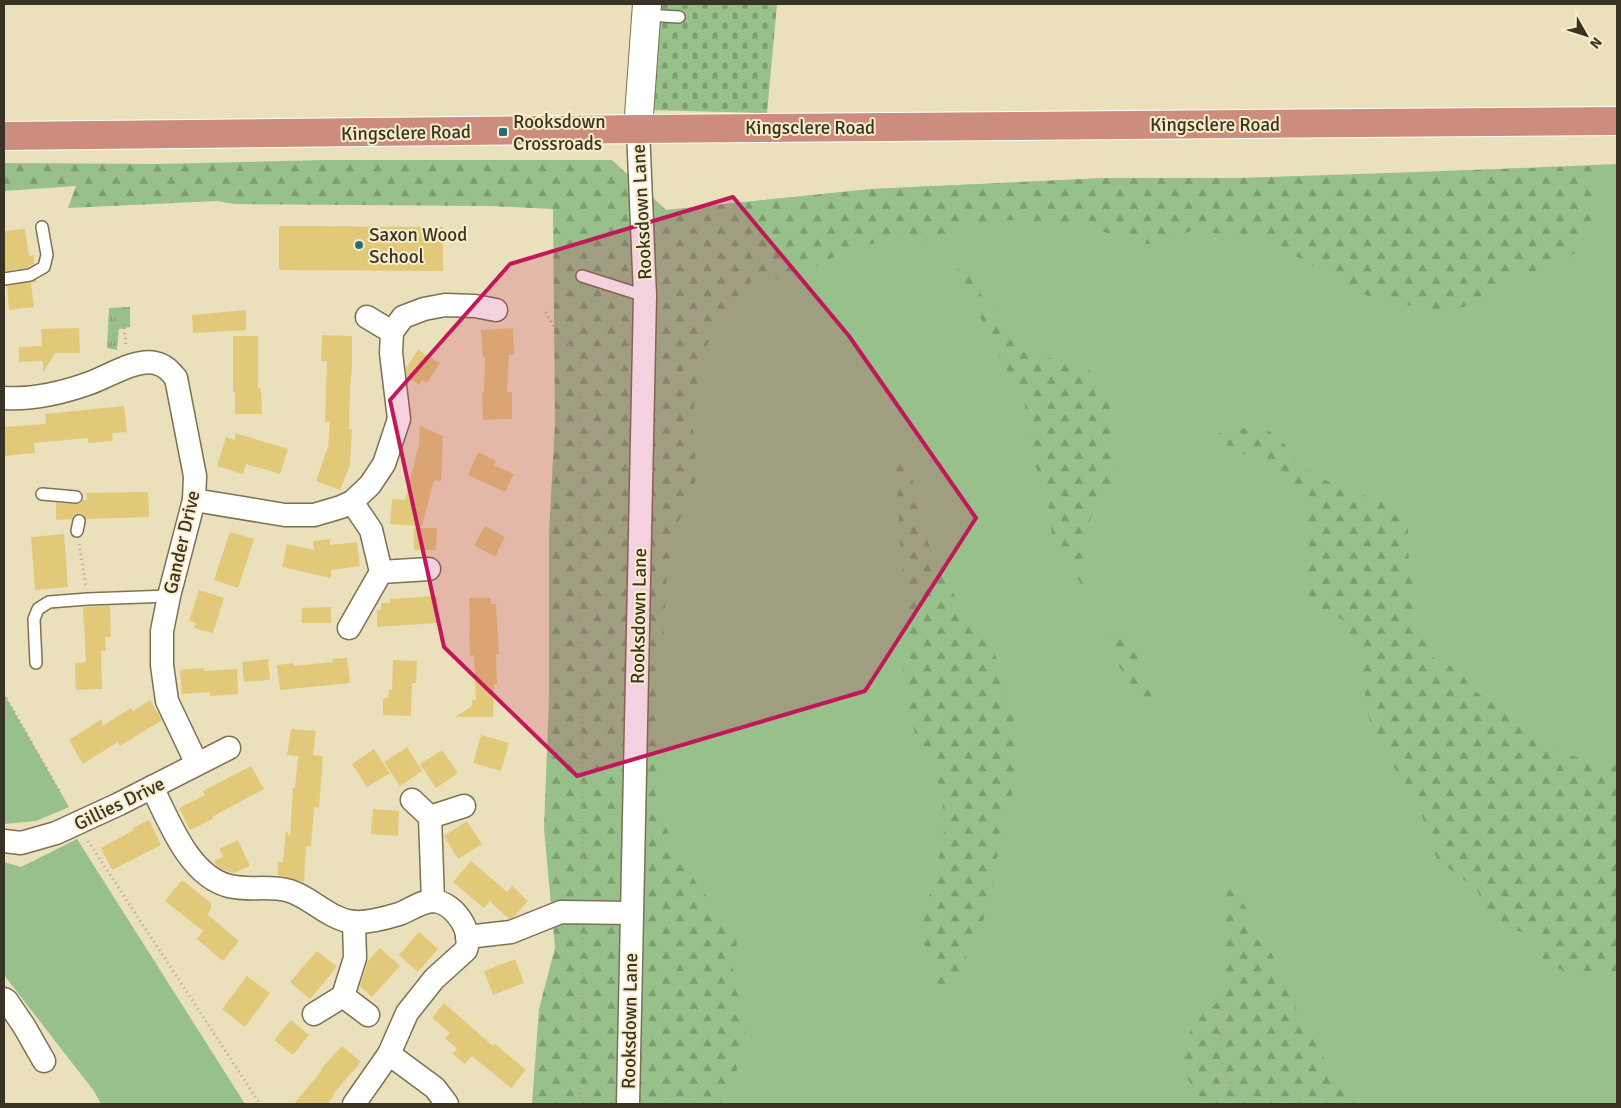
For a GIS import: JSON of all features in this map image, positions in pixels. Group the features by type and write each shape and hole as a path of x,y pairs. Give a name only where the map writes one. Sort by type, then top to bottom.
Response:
{"highway":[{"name":"Kingsclere Road","path":"4,136 1617,121"}],"street":[{"path":"638,129 647,9"},
{"name":"Rooksdown Lane","path":"628,1104 645,296 638,129"},
{"path":"194,500 286,515 314,515 352,502 370,485 384,464 399,419 391,354 392,332 403,317 424,309 481,302"},
{"path":"367,317 392,332"},
{"name":"Gander Drive","path":"4,398 44,397 92,382 128,366 154,362 168,368 176,378 195,476 194,500 169,596 162,631 162,665 167,701 197,764"},
{"path":"349,628 381,572 371,530 352,502"},
{"path":"381,572 429,569"},
{"name":"Gillies Drive","path":"4,841 21,843 56,833 229,748"},
{"path":"152,787 188,854 199,870 215,880 230,886 290,891 307,898 328,912 354,922 399,914 433,901 447,905 466,927 468,937 466,950 434,979 406,1013 389,1054 354,1104"},
{"path":"412,800 430,817 433,901"},
{"path":"430,817 464,806"},
{"path":"468,937 511,932 561,912 631,913"},
{"path":"314,1014 343,996 356,958 354,922"},
{"path":"343,996 368,1015"},
{"path":"4,999 24,1026 44,1062"},
{"path":"389,1054 436,1088 447,1104"}],"lane":[{"path":"647,9 679,17"},
{"path":"4,279 30,275 44,267 47,255 42,226"},
{"path":"582,276 645,296"},
{"path":"42,494 76,497"},
{"path":"36,663 34,619 38,609 49,602 169,596"}],"path":[{"path":"720,4 720,10"},
{"path":"546,312 557,333 570,346 597,363 644,370"},
{"path":"579,352 583,911 580,1104"},
{"path":"78,526 88,599"},
{"path":"4,694 61,794"},
{"path":"85,836 260,1104"},
{"path":"1224,999 1220,1059 1239,1104"}],"highlighted area":[{"path":"733,197 849,336 976,518 865,691 577,776 444,647 390,400 510,264"}],"green space":[{"path":"660,4 777,4 767,113 650,110"},
{"path":"324,160 612,160 666,210 872,189 1107,178 1240,178 1595,166 1598,200 1593,223 1584,245 1568,259 1547,269 1518,274 1501,289 1477,302 1457,309 1440,312 1368,296 1287,251 1259,239 1192,230 1167,244 1147,244 1108,233 1052,222 1005,220 971,224 941,240 888,239 838,255 786,281 757,275 725,311 704,351 692,418 697,477 675,530 667,570 656,798 677,857 738,938 733,965 734,982 747,1027 729,1104 532,1104 539,1009 555,948 544,828 549,699 549,532 555,423 553,209 490,206 235,204 217,201 68,208 76,186 4,191 4,163 157,164"},
{"path":"1617,164 1617,1104 642,1104 666,210 872,189 1107,178 1240,178 1358,175"},
{"path":"964,264 972,269 979,292 994,310 1016,331 1035,357 1069,361 1088,369 1102,388 1108,401 1114,428 1117,483 1106,493 1094,511 1082,538 1087,579 1082,586 1071,567 1053,544 1047,494 1027,447 1028,427 1023,391 1004,367 957,269"},
{"path":"130,307 130,327 119,329 117,350 107,348 109,308"},
{"path":"1236,428 1269,431 1281,440 1301,465 1322,479 1387,504 1408,520 1408,552 1418,620 1430,656 1457,669 1477,693 1529,726 1569,755 1617,766 1617,971 1563,971 1543,959 1542,942 1500,922 1484,905 1477,890 1437,859 1422,816 1371,727 1366,705 1361,659 1343,620 1321,609 1304,589 1310,533 1304,502 1263,464 1223,443 1216,434"},
{"path":"906,451 920,516 933,558 952,592 990,643 998,663 1013,719 1019,764 998,853 991,905 981,924 968,940 966,960 960,976 955,985 945,989 934,981 930,961 920,932 944,838 942,793 932,767 918,744 909,712 903,677 904,601 897,489 892,459 895,453"},
{"path":"1111,629 1125,630 1138,648 1140,662 1157,711 1156,725 1114,658 1107,640"},
{"path":"4,694 69,807 36,821 4,824"},
{"path":"77,839 245,1104 101,1104 94,1091 4,975 4,862 21,867"},
{"path":"1232,884 1274,958 1289,995 1333,1074 1359,1096 1384,1104 1205,1104 1190,1083 1179,1061 1186,1040 1200,1017 1224,998 1224,890"}],"building":[{"name":"Saxon Wood School","path":"279,226 443,227 443,271 279,270"},
{"path":"25,229 29,256 34,255 34,264 27,268 5,271 4,231"},
{"path":"36,280 37,282 31,283 34,307 9,310 7,286"},
{"path":"246,310 246,330 193,333 192,315"},
{"path":"79,328 80,353 55,353 43,373 43,361 19,362 19,347 42,346 41,329"},
{"path":"513,328 514,355 509,355 507,392 512,392 512,419 483,420 482,392 484,392 485,357 483,357 481,330"},
{"path":"322,335 352,336 349,429 352,429 350,465 340,490 316,481 328,447 330,422 325,422 327,361 321,361"},
{"path":"233,336 258,336 258,388 261,388 262,414 235,414"},
{"path":"418,350 440,363 427,383 422,380 419,385 407,377 406,368"},
{"path":"124,406 127,432 112,433 113,441 88,443 88,438 34,443 35,453 4,456 4,427 46,424 45,414"},
{"path":"420,426 443,436 441,481 434,480 422,526 390,524 392,499 405,500 419,444"},
{"path":"235,433 288,449 280,474 246,464 243,474 217,466 226,437 235,440"},
{"path":"478,452 496,461 494,465 514,474 505,492 468,475"},
{"path":"148,492 149,517 86,519 80,514 72,519 56,520 56,503 79,504 83,500 87,500 86,493"},
{"path":"485,526 505,537 495,557 474,545"},
{"path":"414,528 437,528 436,550 414,550"},
{"path":"230,532 254,539 238,588 214,580"},
{"path":"64,534 68,587 35,590 31,537"},
{"path":"330,539 330,545 357,542 360,566 331,570 331,578 282,567 287,544 314,550 313,541"},
{"path":"199,590 224,598 213,633 194,628 196,623 189,621"},
{"path":"437,596 438,623 377,627 377,610 381,610 381,603 390,603 390,599"},
{"path":"469,598 491,598 491,604 496,604 499,654 496,654 497,684 494,685 493,717 455,717 472,706 472,700 476,700 474,655 470,656"},
{"path":"110,606 111,637 105,637 106,651 101,651 102,689 76,690 75,663 86,662 83,607"},
{"path":"331,607 331,623 302,623 302,608"},
{"path":"347,658 350,683 280,690 277,665 293,663 294,666 333,662 332,659"},
{"path":"268,659 270,680 244,682 242,662"},
{"path":"393,660 417,661 416,683 412,683 411,716 383,715 383,698 388,698 389,690 392,690"},
{"path":"204,668 204,671 237,669 238,694 210,696 210,692 182,694 180,670"},
{"path":"150,700 162,720 120,746 118,742 83,764 69,740 102,719 102,726 131,708 133,711"},
{"path":"291,729 316,731 313,755 323,756 319,808 314,807 311,846 306,846 304,882 278,875 278,862 283,862 286,830 290,837 293,788 295,788 298,756 287,755"},
{"path":"481,735 509,743 501,771 473,763"},
{"path":"407,747 422,771 400,786 384,762"},
{"path":"374,749 390,773 367,787 352,764"},
{"path":"442,750 458,773 436,788 420,764"},
{"path":"251,766 264,789 212,817 213,819 190,830 179,808 205,795 203,791"},
{"path":"373,809 399,811 398,836 371,834"},
{"path":"149,820 161,845 112,870 101,848"},
{"path":"467,821 482,844 458,859 444,836"},
{"path":"238,840 250,866 234,873 221,869 214,861 223,857 219,849"},
{"path":"471,861 507,892 512,886 528,901 514,917 509,919 490,901 484,908 453,882"},
{"path":"182,880 211,903 211,909 207,914 239,941 223,961 197,939 203,931 165,901"},
{"path":"419,932 438,949 418,972 399,955"},
{"path":"380,948 400,966 372,997 360,986 368,961"},
{"path":"317,951 337,967 310,999 290,982"},
{"path":"515,959 524,983 493,995 484,971"},
{"path":"247,976 270,993 245,1027 222,1009"},
{"path":"444,1003 493,1046 495,1044 526,1070 511,1088 472,1056 465,1064 453,1054 457,1049 445,1038 450,1033 432,1018"},
{"path":"291,1020 309,1035 293,1055 274,1040"},
{"path":"342,1046 361,1062 327,1104 294,1104 321,1069"}],"place":[{"name":"Rooksdown Crossroads","path":"503,132"},
{"name":"Saxon Wood School","path":"359,245"}]}
